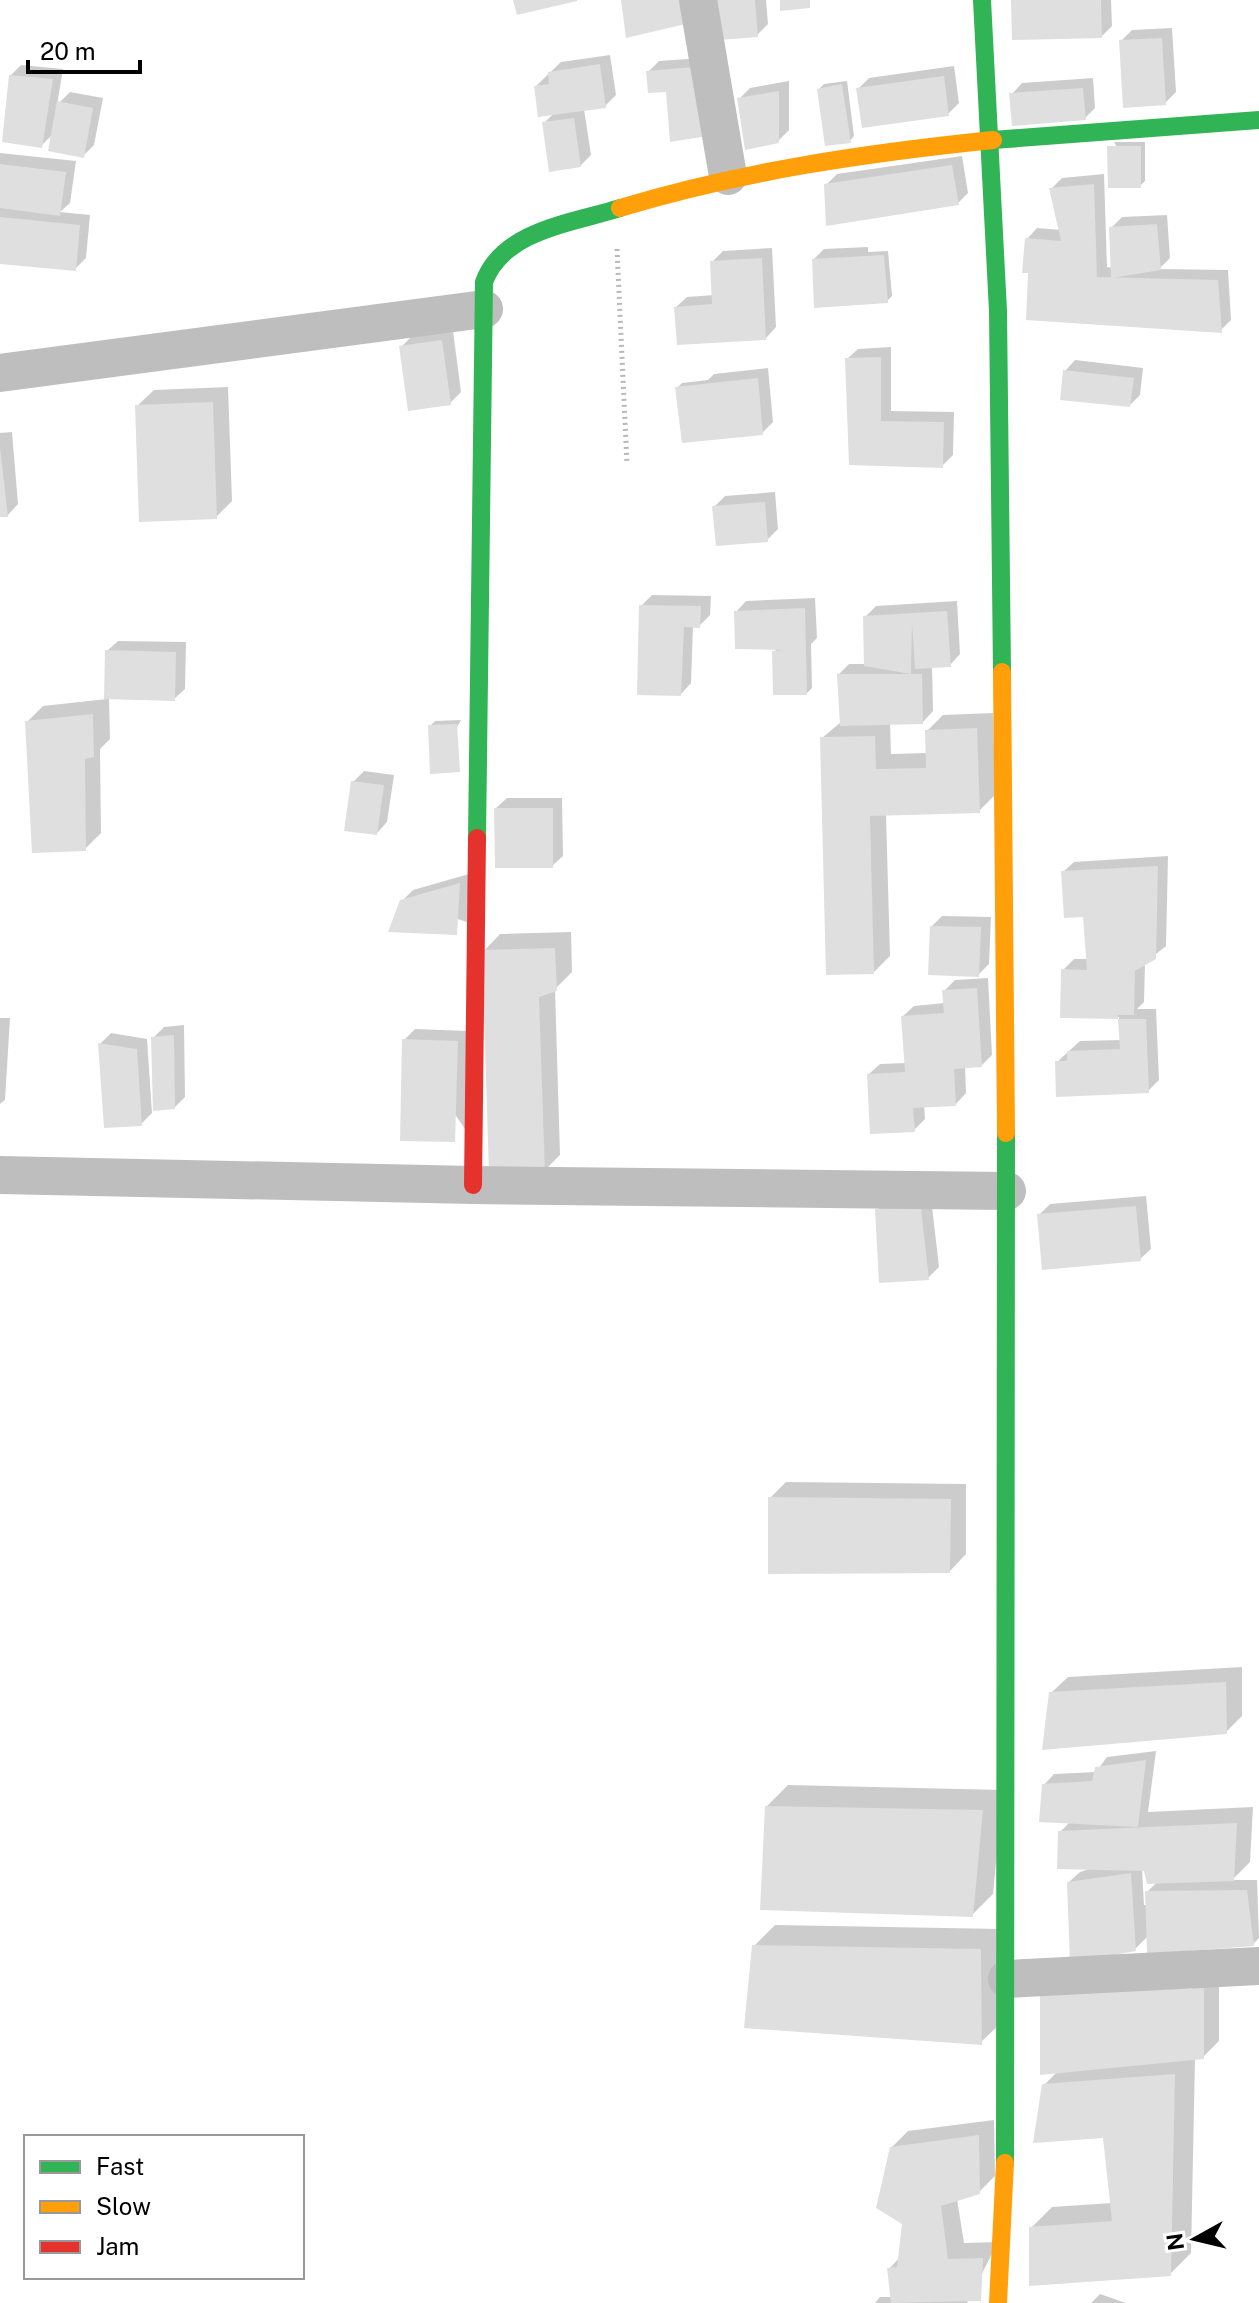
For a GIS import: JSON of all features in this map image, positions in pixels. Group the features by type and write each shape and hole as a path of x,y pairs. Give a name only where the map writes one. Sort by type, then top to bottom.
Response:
{"street":[{"path":"698,0 728,176"},
{"path":"982,0 998,311 1007,1191 1006,2144 998,2303"},
{"path":"473,1185 484,309 488,266 496,254 515,243 615,208 728,176 935,143 1259,120"},
{"path":"0,373 484,309"},
{"path":"0,1175 473,1185 1007,1191"},
{"path":"1007,1979 1259,1966"}],"path":[{"path":"615,208 627,464"}],"building":[{"path":"513,0 577,0 577,1 517,15"},
{"path":"621,0 687,0 690,23 626,38"},
{"path":"715,0 755,0 758,37 719,40"},
{"path":"780,0 810,0 810,8 780,11"},
{"path":"1011,0 1101,0 1102,38 1012,40"},
{"path":"1162,38 1166,105 1123,108 1119,40"},
{"path":"600,64 606,108 538,117 534,86 549,84 548,72"},
{"path":"707,66 708,136 670,142 666,92 648,93 646,71"},
{"path":"9,75 53,79 42,148 2,142"},
{"path":"944,76 949,116 862,128 856,88"},
{"path":"842,84 851,143 825,146 817,89"},
{"path":"1083,88 1086,120 1012,126 1009,93"},
{"path":"779,91 779,143 745,150 737,98"},
{"path":"57,101 93,108 84,158 48,151"},
{"path":"574,118 581,167 549,172 542,122"},
{"path":"1107,146 1141,146 1141,188 1108,188"},
{"path":"0,164 66,172 60,216 0,208"},
{"path":"952,165 959,205 826,226 824,184"},
{"path":"1094,184 1097,277 1218,280 1222,333 1026,320 1028,273 1022,273 1025,238 1061,241 1049,188"},
{"path":"0,217 80,225 76,271 0,264"},
{"path":"1157,224 1161,270 1111,278 1109,227"},
{"path":"884,255 888,303 814,308 812,259"},
{"path":"762,258 766,340 677,345 674,307 712,304 710,261"},
{"path":"442,340 451,405 408,411 399,346"},
{"path":"881,357 881,421 944,422 943,468 849,465 845,358"},
{"path":"1063,370 1134,378 1130,407 1060,400"},
{"path":"758,378 763,435 682,443 675,387"},
{"path":"213,402 217,519 139,522 135,405"},
{"path":"0,447 8,517 0,517"},
{"path":"765,502 768,542 716,546 712,506"},
{"path":"639,605 701,606 700,628 684,627 681,696 637,695"},
{"path":"805,608 807,695 773,695 772,651 784,650 735,649 734,611"},
{"path":"947,611 951,667 915,669 912,623 911,674 864,666 863,616"},
{"path":"105,650 176,652 175,701 104,699"},
{"path":"837,674 922,674 923,724 840,726"},
{"path":"93,714 94,757 85,759 86,851 32,853 25,721"},
{"path":"457,724 460,772 430,774 428,725"},
{"path":"977,728 980,813 870,816 874,974 826,975 820,737 875,736 876,769 926,768 925,730"},
{"path":"351,781 384,785 377,835 344,831"},
{"path":"494,808 553,808 553,868 495,868"},
{"path":"1158,866 1156,959 1135,971 1134,1015 1118,1015 1118,1019 1060,1018 1061,969 1087,970 1083,917 1064,918 1061,871"},
{"path":"460,883 457,935 388,932 400,900"},
{"path":"930,926 981,927 979,977 928,975"},
{"path":"555,948 557,991 539,997 545,1173 489,1174 482,950"},
{"path":"977,988 982,1067 954,1069 956,1106 913,1108 915,1132 870,1134 867,1074 905,1072 901,1016 944,1013 942,990"},
{"path":"1118,1019 1146,1019 1149,1093 1056,1097 1055,1061 1067,1061 1067,1051 1120,1049"},
{"path":"174,1035 175,1109 153,1111 151,1037"},
{"path":"402,1039 458,1041 455,1142 400,1141"},
{"path":"98,1043 137,1049 142,1126 104,1128"},
{"path":"1136,1206 1141,1261 1042,1270 1037,1214"},
{"path":"921,1208 929,1280 879,1283 875,1209"},
{"path":"768,1497 951,1499 950,1573 768,1574"},
{"path":"1226,1682 1227,1734 1042,1750 1049,1692"},
{"path":"1146,1760 1138,1827 1039,1822 1042,1784 1092,1781 1095,1767"},
{"path":"765,1806 983,1810 973,1917 760,1910"},
{"path":"1237,1823 1234,1881 1147,1884 1144,1871 1057,1869 1058,1831"},
{"path":"1131,1873 1136,1951 1070,1963 1067,1882"},
{"path":"1247,1890 1254,1946 1147,1954 1145,1891"},
{"path":"752,1945 981,1949 982,2045 744,2028"},
{"path":"1204,1988 1204,2059 1040,2075 1040,1994"},
{"path":"1175,2074 1171,2276 1029,2286 1029,2227 1112,2221 1103,2138 1033,2143 1042,2084"},
{"path":"979,2135 980,2194 941,2206 948,2259 983,2258 981,2301 891,2303 887,2268 897,2267 902,2224 876,2208 890,2147"}],"traffic: fast":[{"path":"982,0 998,311 1002,672"},
{"path":"993,140 1259,120"},
{"path":"477,838 484,282 493,265 523,240 561,224 620,208"},
{"path":"1005,2163 1006,1133"}],"traffic: slow":[{"path":"620,208 712,184 805,165 993,140"},
{"path":"1002,672 1006,1133"},
{"path":"998,2303 1005,2163"}],"traffic: jam":[{"path":"473,1185 477,838"}]}
